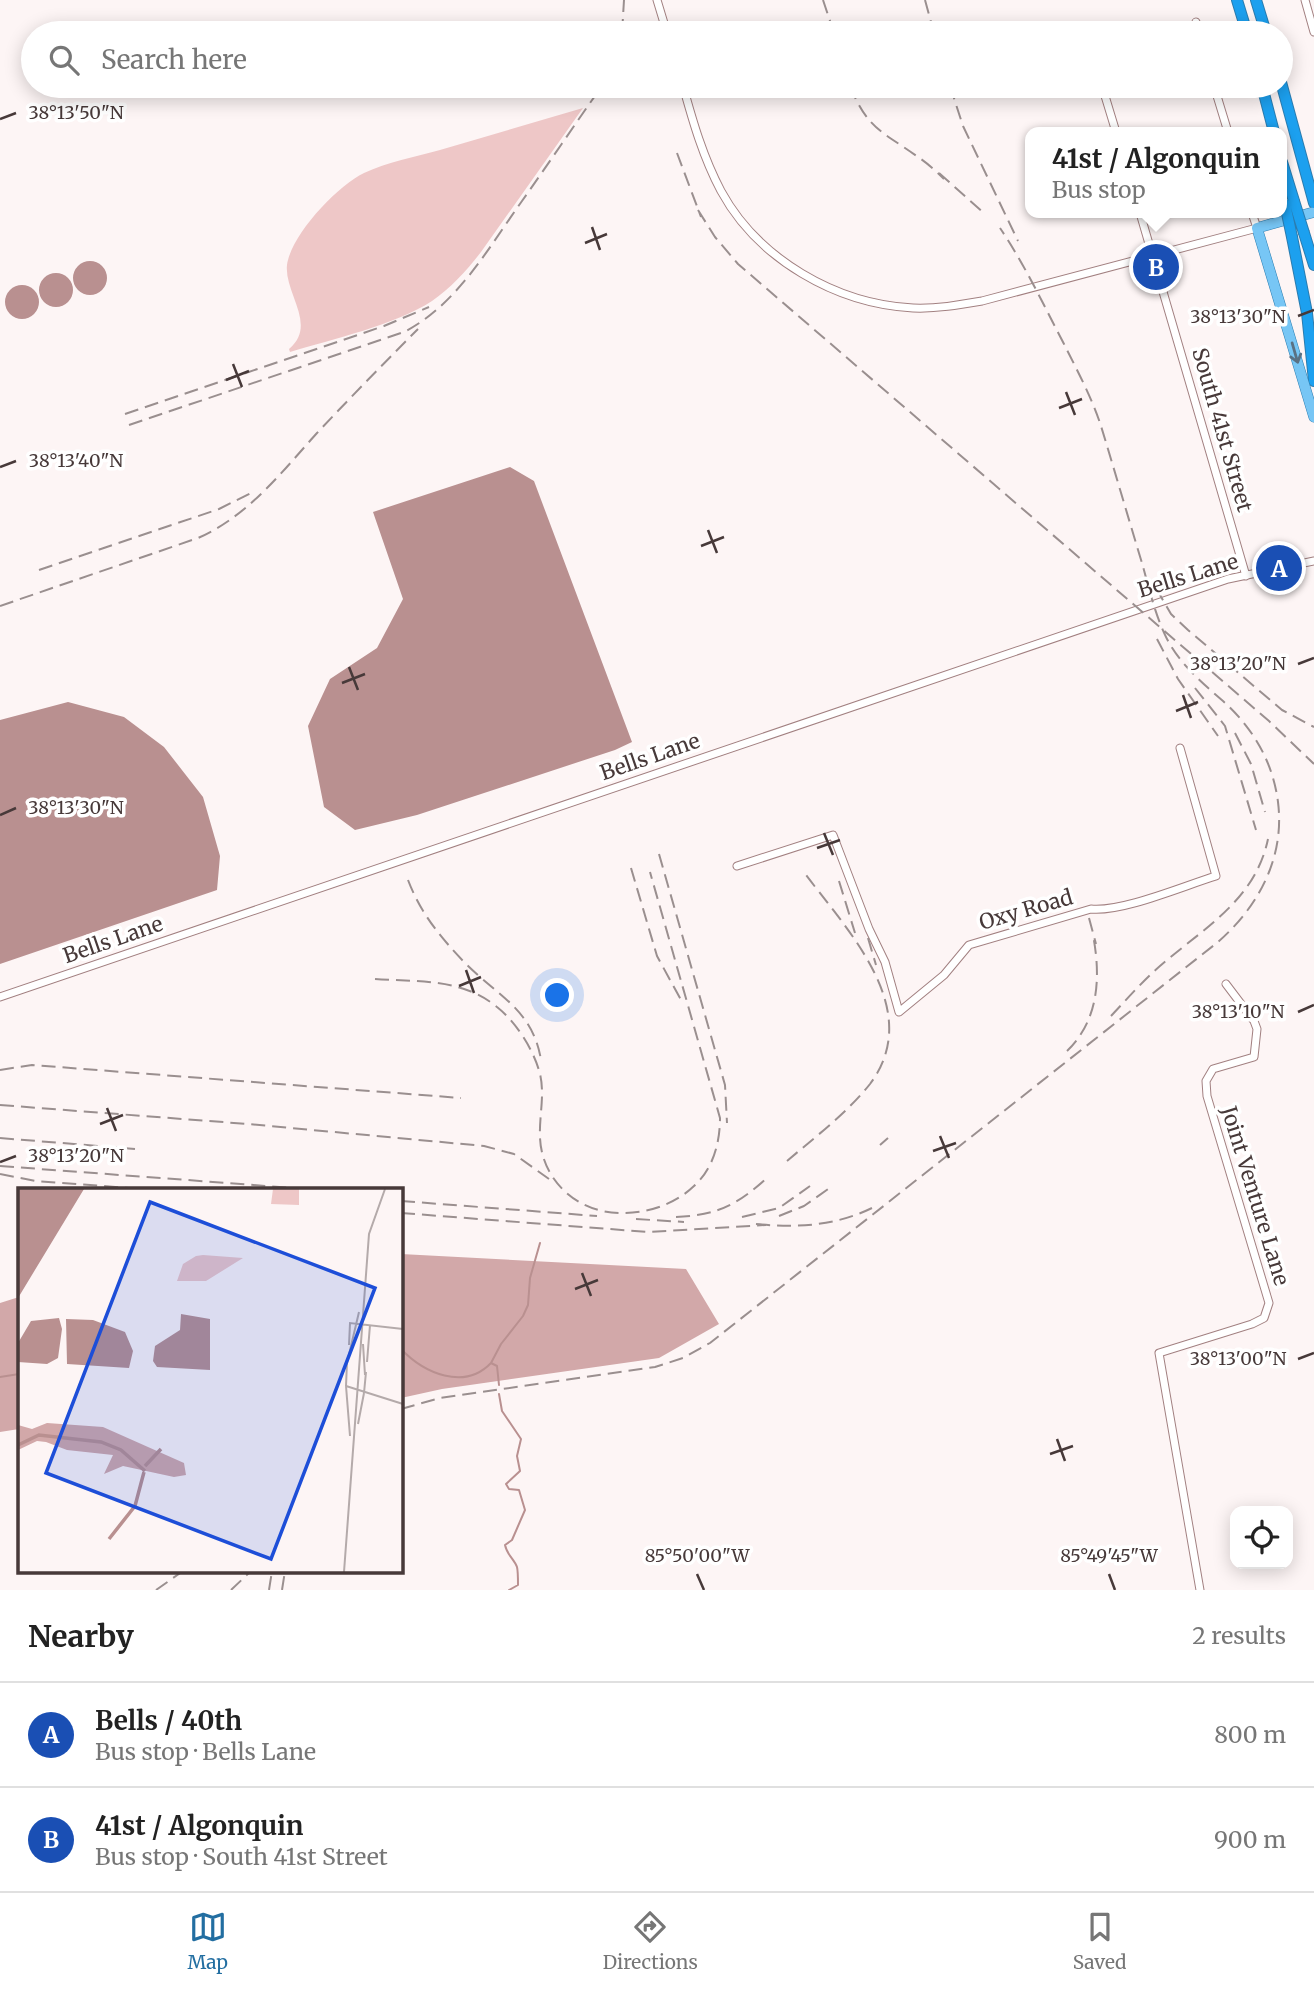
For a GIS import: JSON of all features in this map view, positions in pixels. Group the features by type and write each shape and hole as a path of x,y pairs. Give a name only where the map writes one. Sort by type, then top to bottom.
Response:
{"highway":[{"path":"1237,0 1243,21"},
{"path":"1256,0 1262,21"},
{"path":"1265,98 1273,127"},
{"path":"1286,98 1313,198"},
{"path":"1300,146 1314,182"},
{"path":"1287,191 1292,237 1307,313 1314,382"},
{"path":"1287,196 1304,233 1314,265"}],"main road":[{"path":"1314,212 1256,228 1314,417"}],"street":[{"path":"657,0 663,21"},
{"path":"1304,0 1314,32"},
{"path":"687,98 702,151 722,193 763,244 802,274 846,294 878,303 914,308 982,302 1256,228 1253,218"},
{"path":"1106,98 1114,127"},
{"path":"1218,98 1226,127"},
{"name":"South 41st Street","path":"1141,218 1246,576"},
{"name":"Bells Lane","path":"0,998 1228,579 1314,561"},
{"name":"Oxy Road","path":"737,866 833,835 869,929 885,962 899,1012 944,975 969,945 1091,909 1103,910 1140,900 1216,876 1180,748"},
{"name":"Joint Venture Lane","path":"1200,1590 1159,1353 1252,1324 1264,1318 1269,1303 1207,1096 1206,1080 1213,1069 1254,1057 1257,1029 1254,1021 1226,984"}],"shaded area":[{"path":"583,108 481,252 446,290 417,310 400,317 363,331 290,352 289,349 297,340 300,319 287,276 290,253 317,213 353,179 382,166"},
{"path":"90,261 102,266 107,278 102,290 90,295 78,290 73,278 78,266"},
{"path":"56,273 68,278 73,290 68,302 56,307 44,302 39,290 44,278"},
{"path":"22,285 34,290 39,302 34,314 22,319 10,314 5,302 10,290"},
{"path":"510,467 534,481 632,742 615,750 417,815 355,830 324,807 308,726 330,679 377,648 403,599 373,512"},
{"path":"68,702 124,717 164,747 203,797 220,856 217,890 0,964 0,720"},
{"path":"402,1254 686,1269 719,1324 659,1358 442,1389 402,1398"},
{"path":"18,1297 18,1429 0,1432 0,1303"}],"waterway":[{"path":"491,1363 528,1305 530,1278 540,1243"},
{"path":"402,1350 421,1365 444,1376 469,1376 491,1363 497,1366 499,1385"},
{"path":"0,1377 18,1374"},
{"path":"499,1394 502,1411 521,1439 517,1456 520,1471 506,1484 509,1489 519,1490 525,1510 512,1540 505,1545 518,1571 518,1585 509,1590"}],"railway":[{"path":"623,21 624,0"},
{"path":"823,0 830,21"},
{"path":"925,0 931,21"},
{"path":"129,425 404,332 423,321 471,274 594,98"},
{"path":"856,98 863,112 877,128 944,179"},
{"path":"954,98 963,126 1018,241"},
{"path":"677,153 701,217"},
{"path":"939,173 986,215"},
{"path":"698,210 715,237 738,264 1269,721 1314,764"},
{"path":"402,1409 440,1398 655,1367 683,1358 710,1343 1218,942 1246,913 1266,879 1273,861 1279,822 1272,773 1260,747 1244,723 1192,673 1167,639 1159,621 1093,405 1034,285 1000,228"},
{"path":"125,414 384,326 429,307"},
{"path":"0,606 198,538 233,518 277,478 418,329"},
{"path":"39,570 219,509 255,491"},
{"path":"1156,588 1171,614 1188,630 1282,710 1314,727"},
{"path":"1157,639 1178,679 1218,736"},
{"path":"1195,688 1225,726 1256,830"},
{"path":"1235,733 1251,764 1265,812"},
{"path":"1111,1016 1152,973 1214,922 1242,894 1262,859 1268,839"},
{"path":"659,854 725,1085 727,1123"},
{"path":"631,868 657,956 681,1000"},
{"path":"787,1161 841,1115 870,1084 885,1056 889,1027 885,999 874,971 858,944 803,871"},
{"path":"375,979 454,986 497,1007 517,1028 537,1065 542,1090 542,1154 555,1181 577,1201 605,1212 631,1213 660,1207 686,1193 706,1172 717,1146 720,1118 650,872"},
{"path":"408,880 425,915 448,945 522,1016 537,1043 541,1060"},
{"path":"839,881 855,933"},
{"path":"1089,918 1096,944"},
{"path":"1067,1051 1086,1026 1095,997 1097,966 1093,935"},
{"path":"868,938 876,965"},
{"path":"0,1070 32,1065 461,1098"},
{"path":"0,1105 484,1146 514,1154 549,1179"},
{"path":"0,1138 135,1149"},
{"path":"880,1145 888,1138"},
{"path":"0,1166 294,1188"},
{"path":"0,1174 36,1181 130,1188"},
{"path":"676,1217 704,1214 726,1207 768,1177"},
{"path":"742,1217 779,1208 810,1186"},
{"path":"779,1216 804,1206 831,1187"},
{"path":"402,1201 597,1216"},
{"path":"756,1224 816,1224 844,1219 872,1208"},
{"path":"402,1213 648,1232 766,1225"},
{"path":"636,1219 684,1222"},
{"path":"156,1590 180,1573"},
{"path":"231,1590 249,1573"},
{"path":"269,1590 272,1573"},
{"path":"282,1590 285,1573"}],"place":[{"name":"41st / Algonquin","path":"1156,267"},
{"name":"Bells / 40th","path":"1279,568"}]}
